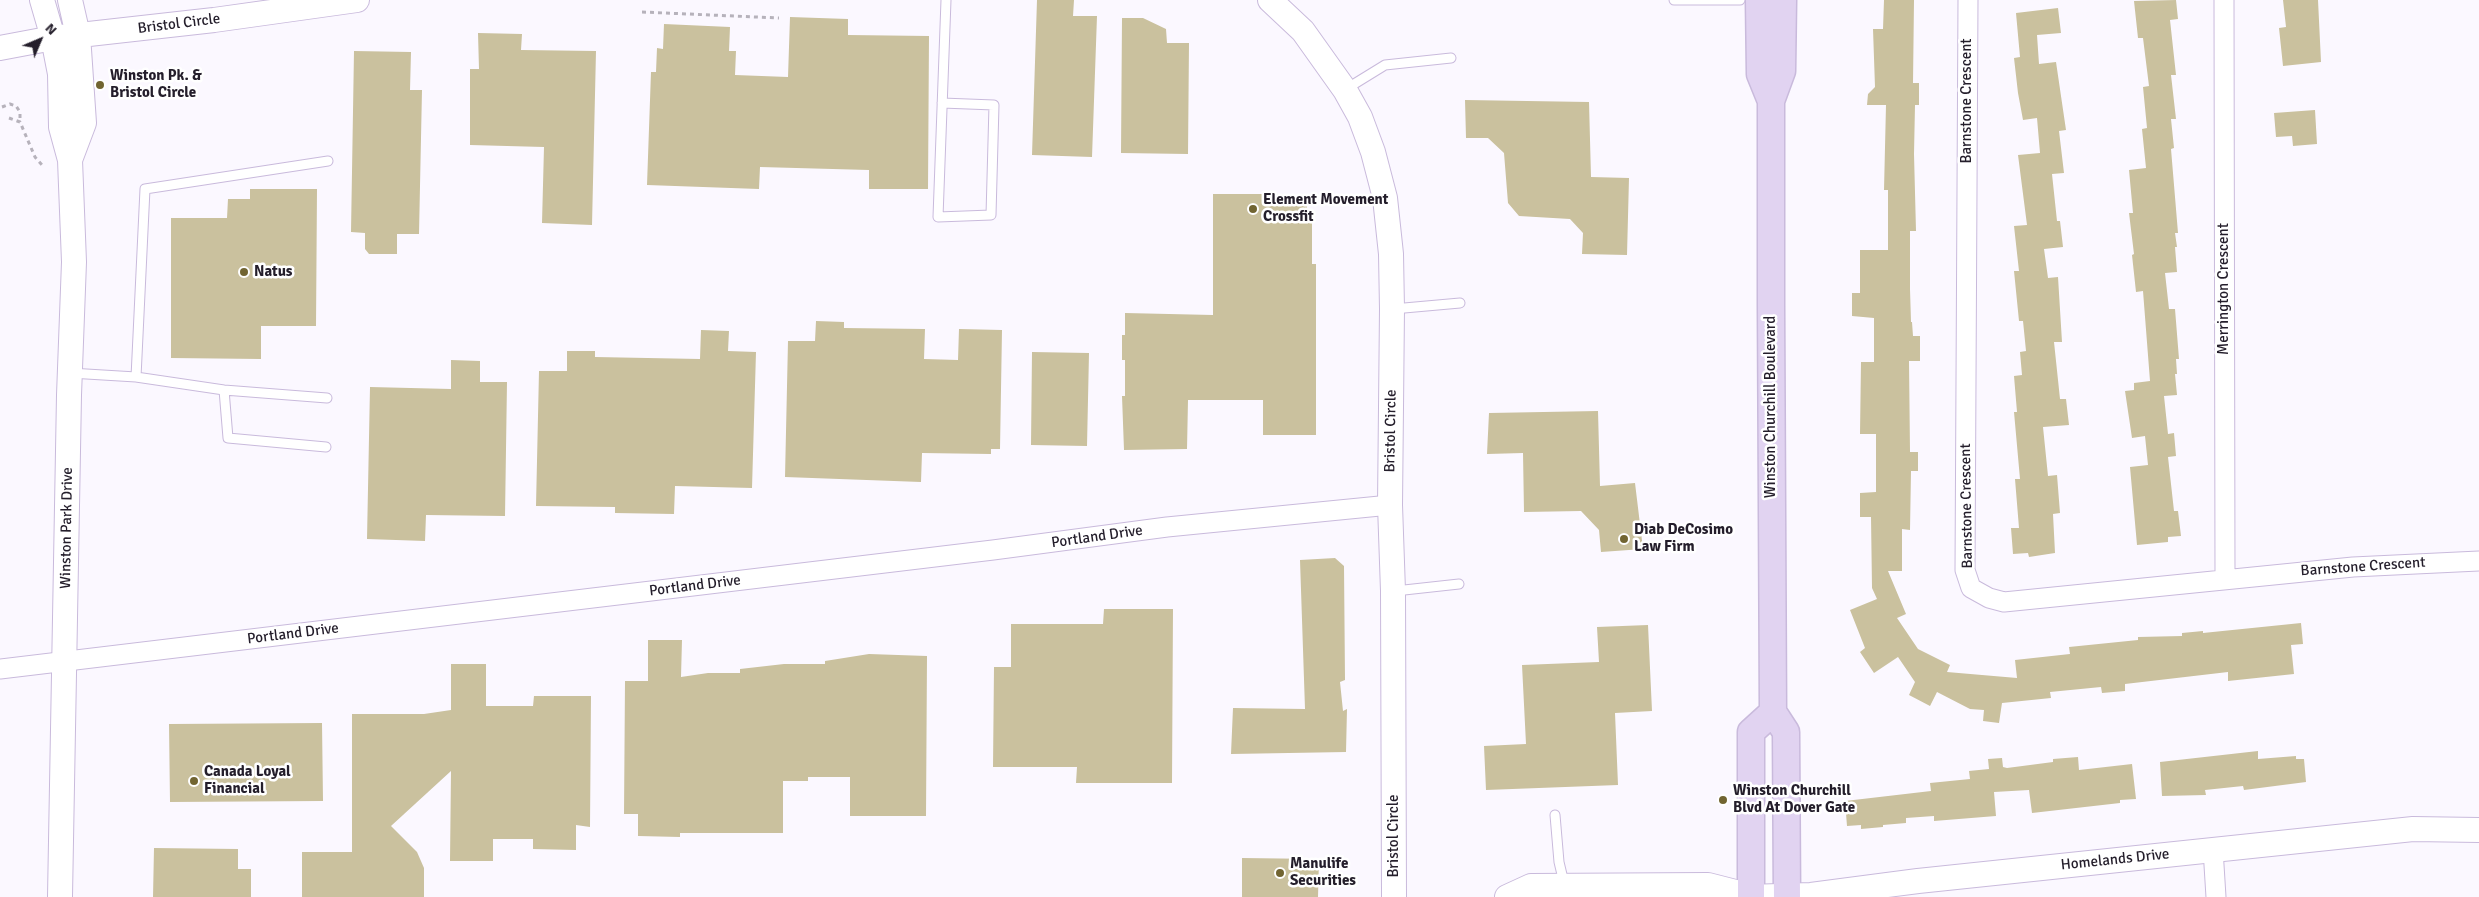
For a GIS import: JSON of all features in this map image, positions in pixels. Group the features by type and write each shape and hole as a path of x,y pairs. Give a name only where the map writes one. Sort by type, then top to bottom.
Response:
{"main road":[{"name":"Winston Churchill Boulevard","path":"1759,0 1760,74 1771,101"},
{"name":"Winston Churchill Boulevard","path":"1773,712 1771,101 1782,71 1783,0"},
{"path":"1750,897 1752,732 1773,712 1786,732 1787,896"}],"street":[{"name":"Winston Park Drive","path":"42,0 53,38 60,81 61,127 70,160 74,262 70,372 60,897"},
{"name":"Winston Park Drive","path":"70,0 78,35 84,123 70,160"},
{"name":"Bristol Circle","path":"0,48 53,38 214,20 357,0"},
{"name":"Bristol Circle","path":"1270,0 1303,31 1345,90 1360,117 1385,198 1391,254 1392,309 1390,504 1393,591 1394,897"},
{"name":"Barnstone Crescent","path":"1968,0 1966,570 1971,588 1989,598 2004,602 2225,578 2353,567 2479,561"},
{"name":"Merrington Crescent","path":"2224,0 2225,578"},
{"name":"Portland Drive","path":"0,669 1166,527 1390,504"},
{"name":"Homelands Drive","path":"1507,897 1531,886 1708,884 1750,897 1811,895 1918,881 2414,829 2479,830"},
{"path":"2213,849 2216,897"}],"lane":[{"path":"942,103 994,105 991,215 938,217 942,103 946,0"},
{"path":"1674,0 1740,0"},
{"path":"1345,90 1385,65 1451,58"},
{"path":"136,377 145,189 328,161"},
{"path":"1392,309 1460,303"},
{"path":"70,372 136,377 224,390 328,398"},
{"path":"224,390 228,438 326,447"},
{"path":"1393,591 1459,584"},
{"path":"1555,815 1558,862 1565,886"}],"path":[{"path":"642,12 779,18"},
{"path":"2,107 10,104 16,106 20,112 20,122 35,157 43,166"},
{"path":"9,118 20,122"}],"building":[{"path":"1037,0 1074,0 1073,16 1097,16 1092,157 1032,155"},
{"path":"1884,0 1914,0 1913,83 1919,83 1919,105 1915,105 1914,154 1916,231 1910,231 1910,289 1911,322 1913,336 1920,336 1920,361 1909,361 1910,452 1918,452 1918,471 1911,471 1910,530 1902,529 1902,571 1888,571 1906,614 1897,618 1918,649 1950,665 1947,672 2017,678 2015,660 2070,654 2069,647 2138,640 2138,637 2182,636 2182,633 2203,631 2203,633 2301,623 2303,644 2291,645 2294,674 2228,681 2228,672 2125,684 2125,691 2102,693 2101,687 2050,692 2051,698 2002,703 1999,723 1983,721 1984,710 1970,709 1937,692 1930,706 1909,695 1915,682 1898,657 1874,673 1860,652 1865,648 1850,610 1877,599 1872,588 1871,517 1860,517 1860,493 1876,492 1876,434 1860,434 1861,362 1874,362 1874,318 1852,316 1852,293 1860,293 1860,250 1888,250 1888,190 1884,190 1886,105 1867,105 1868,94 1875,87 1873,29 1883,29"},
{"path":"2176,0 2178,19 2170,20 2176,75 2171,75 2176,119 2171,119 2174,148 2171,149 2178,233 2175,233 2177,272 2165,273 2169,309 2175,309 2179,359 2176,359 2177,374 2175,374 2177,395 2164,396 2168,434 2174,433 2176,456 2168,457 2174,511 2178,511 2181,536 2168,537 2168,542 2137,545 2130,467 2148,465 2145,436 2132,438 2125,391 2134,390 2134,383 2150,381 2143,291 2136,292 2132,255 2134,254 2129,213 2133,213 2129,170 2146,168 2142,129 2147,128 2143,87 2149,86 2143,38 2138,38 2134,1"},
{"path":"2283,0 2318,0 2321,62 2283,66 2279,28 2286,27"},
{"path":"2058,8 2061,33 2037,35 2039,64 2056,62 2066,130 2059,131 2064,173 2052,174 2057,221 2060,221 2063,247 2044,249 2048,278 2058,277 2062,342 2054,342 2060,399 2066,399 2069,425 2043,427 2048,476 2057,475 2060,513 2053,514 2055,553 2029,557 2028,553 2013,554 2011,528 2019,528 2015,479 2020,479 2014,412 2017,412 2014,376 2022,375 2020,352 2026,351 2023,321 2019,321 2014,271 2019,271 2014,226 2027,225 2018,155 2040,153 2037,118 2023,120 2018,93 2014,58 2020,57 2016,13"},
{"path":"790,17 848,19 848,35 929,36 928,189 869,189 869,170 760,167 759,189 647,185 651,72 656,72 657,48 663,49 664,24 730,27 729,51 736,51 735,75 788,77"},
{"path":"1122,18 1143,18 1166,29 1167,43 1189,43 1188,154 1121,153"},
{"path":"478,33 522,34 521,50 596,51 592,225 542,223 544,147 470,145 470,69 479,69"},
{"path":"354,51 411,52 410,90 422,90 419,234 397,234 397,254 369,254 365,249 365,233 351,232"},
{"path":"1465,100 1589,102 1591,177 1629,178 1627,255 1582,254 1583,233 1570,219 1519,216 1508,203 1504,153 1488,138 1466,138"},
{"path":"2315,110 2317,144 2293,146 2292,136 2276,137 2274,113"},
{"name":"Natus","path":"250,189 317,189 316,326 261,326 261,359 171,358 171,218 227,218 228,199 250,199"},
{"path":"1213,194 1290,194 1290,200 1307,200 1307,217 1312,217 1312,264 1316,264 1316,435 1263,435 1263,400 1188,400 1187,449 1124,450 1122,396 1125,396 1125,360 1122,360 1122,335 1125,335 1125,313 1213,315"},
{"path":"816,321 844,322 844,328 925,329 924,359 958,360 959,329 1002,330 1000,449 991,449 991,454 922,453 921,482 785,477 788,341 815,341"},
{"path":"701,330 729,331 728,351 756,352 752,488 675,486 674,514 615,513 615,507 536,506 539,371 567,371 567,351 595,351 595,357 700,359"},
{"path":"1032,352 1089,353 1087,446 1031,445"},
{"path":"451,360 480,361 480,382 507,382 505,516 426,515 425,541 367,539 370,387 451,389"},
{"path":"1598,411 1600,486 1635,483 1643,549 1601,552 1599,530 1581,511 1524,512 1523,453 1487,454 1489,413"},
{"path":"1335,558 1344,566 1345,680 1340,682 1343,711 1347,709 1346,752 1231,754 1233,708 1305,709 1300,560"},
{"path":"1104,609 1173,609 1172,783 1076,783 1077,767 993,767 994,667 1011,667 1011,624 1103,624"},
{"path":"1648,625 1652,711 1615,713 1618,785 1486,790 1484,746 1526,744 1522,665 1599,662 1597,627"},
{"path":"648,640 682,640 681,677 708,673 740,673 740,669 784,664 825,664 825,661 869,654 927,656 926,816 850,816 850,777 808,777 808,781 783,781 783,833 680,833 680,837 638,836 638,814 624,814 625,681 648,681"},
{"path":"451,664 486,664 486,706 533,706 534,696 591,696 590,827 576,825 576,850 533,849 533,839 493,839 493,861 450,861 451,771 391,826 417,852 424,868 424,897 302,897 302,852 352,852 352,714 424,714 451,710"},
{"path":"322,723 323,801 170,802 169,724"},
{"path":"2258,751 2258,759 2296,756 2296,759 2304,759 2306,782 2244,790 2243,786 2205,790 2206,795 2162,796 2160,762"},
{"path":"2078,757 2079,770 2132,764 2136,799 2120,800 2120,803 2032,813 2029,790 1994,792 1996,816 1934,821 1934,816 1906,818 1906,823 1883,825 1883,827 1861,829 1861,825 1847,826 1845,801 1931,791 1930,783 1970,779 1969,771 1989,769 1988,759 2002,758 2003,767 2007,768 2053,762 2053,759"},
{"path":"154,848 238,849 238,869 251,869 251,897 153,897"},
{"name":"Manulife Securities","path":"1242,858 1319,859 1318,897 1242,897"}],"place":[{"name":"Winston Pk. & Bristol Circle","path":"100,85"},
{"name":"Element Movement Crossfit","path":"1253,209"},
{"name":"Natus","path":"244,272"},
{"name":"Diab DeCosimo Law Firm","path":"1624,539"},
{"name":"Canada Loyal Financial","path":"194,781"},
{"name":"Winston Churchill Blvd At Dover Gate","path":"1723,800"},
{"name":"Manulife Securities","path":"1280,873"}]}
